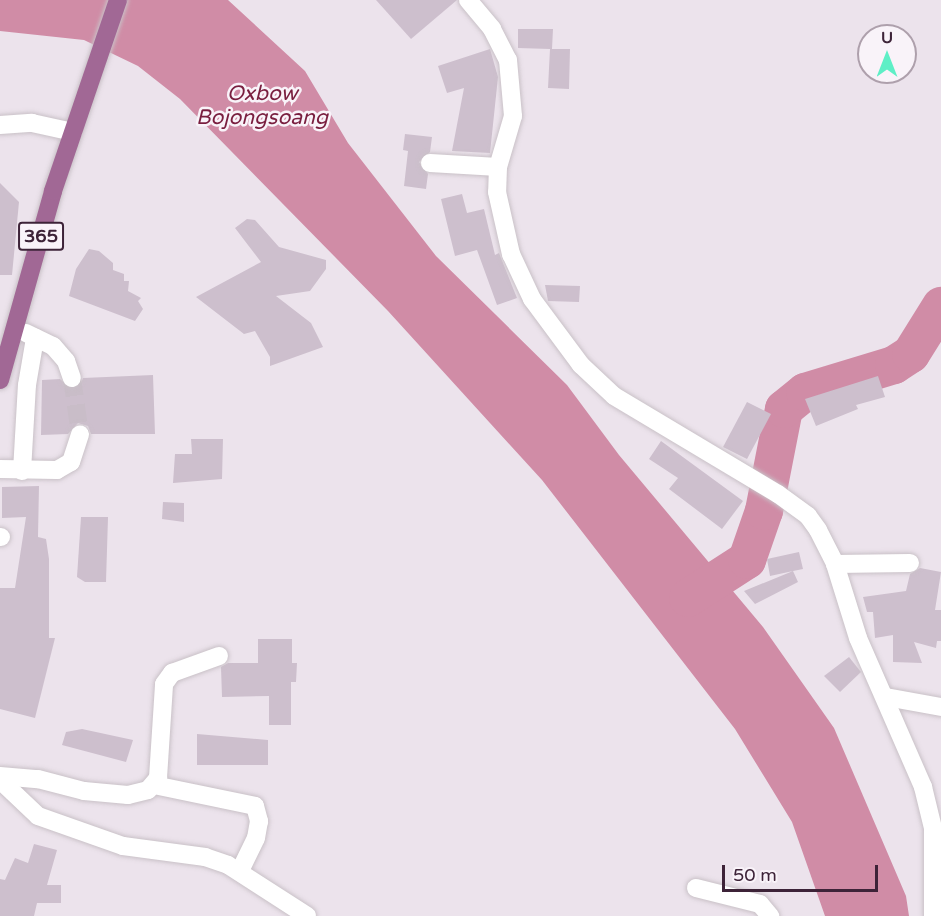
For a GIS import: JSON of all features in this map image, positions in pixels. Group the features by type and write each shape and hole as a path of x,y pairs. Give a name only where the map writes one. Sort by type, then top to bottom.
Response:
{"main road":[{"name":"365","path":"0,380 3,361 16,329 73,132 118,0"}],"street":[{"path":"468,0 492,29 508,60 512,79 513,116 498,167 501,219 512,254 532,299 581,365 614,396 770,490 808,516 836,564 858,638 886,697 932,817 933,916"},
{"path":"0,125 32,123 73,132"},
{"path":"430,163 498,167"},
{"path":"16,329 53,346 66,361 72,378"},
{"path":"22,471 27,385 35,338"},
{"path":"0,469 57,470 70,462 81,434"},
{"path":"836,564 910,563"},
{"path":"154,785 164,684 172,673 219,656"},
{"path":"886,697 941,707"},
{"path":"0,778 38,778 84,791 128,795 154,785 255,806 259,821 256,838 240,871"},
{"path":"0,778 38,816 123,846 205,857 240,871 307,916"},
{"path":"696,888 760,904 770,916"}],"water":[{"name":"Oxbow Bojongsoang","path":"0,0 228,0 305,71 348,143 436,256 567,385 619,455 763,627 834,728 906,896 909,916 825,916 792,822 735,729 542,480 388,311 180,99 138,66 84,40 0,31"}],"building":[{"path":"376,0 457,0 411,39"},
{"path":"518,29 553,29 552,49 570,49 569,89 548,88 550,49 518,48"},
{"path":"490,49 498,77 490,153 452,151 464,88 447,93 438,66"},
{"path":"405,134 432,137 430,152 419,162 428,174 426,189 404,186 408,151 403,150"},
{"path":"0,183 19,202 12,275 0,275"},
{"path":"462,194 467,213 484,209 495,255 499,253 517,298 497,305 477,250 455,256 441,199"},
{"path":"247,219 255,220 279,247 326,260 326,269 310,291 276,296 311,323 323,347 270,366 270,357 255,331 244,334 196,297 261,262 235,228"},
{"path":"89,249 99,251 113,263 113,270 124,274 124,281 129,281 128,291 141,298 138,301 143,309 135,321 69,296 76,269"},
{"path":"545,285 580,286 579,302 548,301"},
{"path":"153,375 155,434 91,434 88,426 78,423 68,434 41,435 42,380 60,379 71,389 80,386 83,378"},
{"path":"878,376 885,397 856,405 858,409 816,426 805,399"},
{"path":"747,402 771,414 747,459 723,447"},
{"path":"191,439 223,439 222,479 173,483 175,454 192,454"},
{"path":"661,441 743,501 722,529 669,489 678,478 649,459"},
{"path":"39,486 38,537 46,539 49,559 49,638 55,638 35,718 0,709 0,588 15,588 26,517 2,518 2,487"},
{"path":"163,502 184,503 184,522 162,519"},
{"path":"81,517 108,517 106,582 85,582 77,577"},
{"path":"799,552 803,569 770,576 767,559"},
{"path":"920,568 941,572 935,610 941,610 941,641 937,641 936,648 914,642 922,663 893,662 893,635 875,638 873,612 867,612 863,597 906,591 910,574"},
{"path":"793,571 798,582 755,604 744,591"},
{"path":"258,639 292,639 292,663 297,663 296,682 291,682 291,725 269,725 269,696 222,697 221,667 228,663 258,663"},
{"path":"849,657 861,672 840,692 824,676"},
{"path":"82,729 133,740 126,762 62,745 66,732"},
{"path":"197,734 268,740 268,765 197,765"},
{"path":"34,844 57,850 47,885 61,885 61,903 37,903 34,916 0,916 0,879 5,880 15,858 28,863"}],"waterway":[{"path":"688,598 747,560 764,511 784,409 805,392 894,365 911,354 941,306"}],"tunnel":[{"path":"72,378 80,434"}]}
